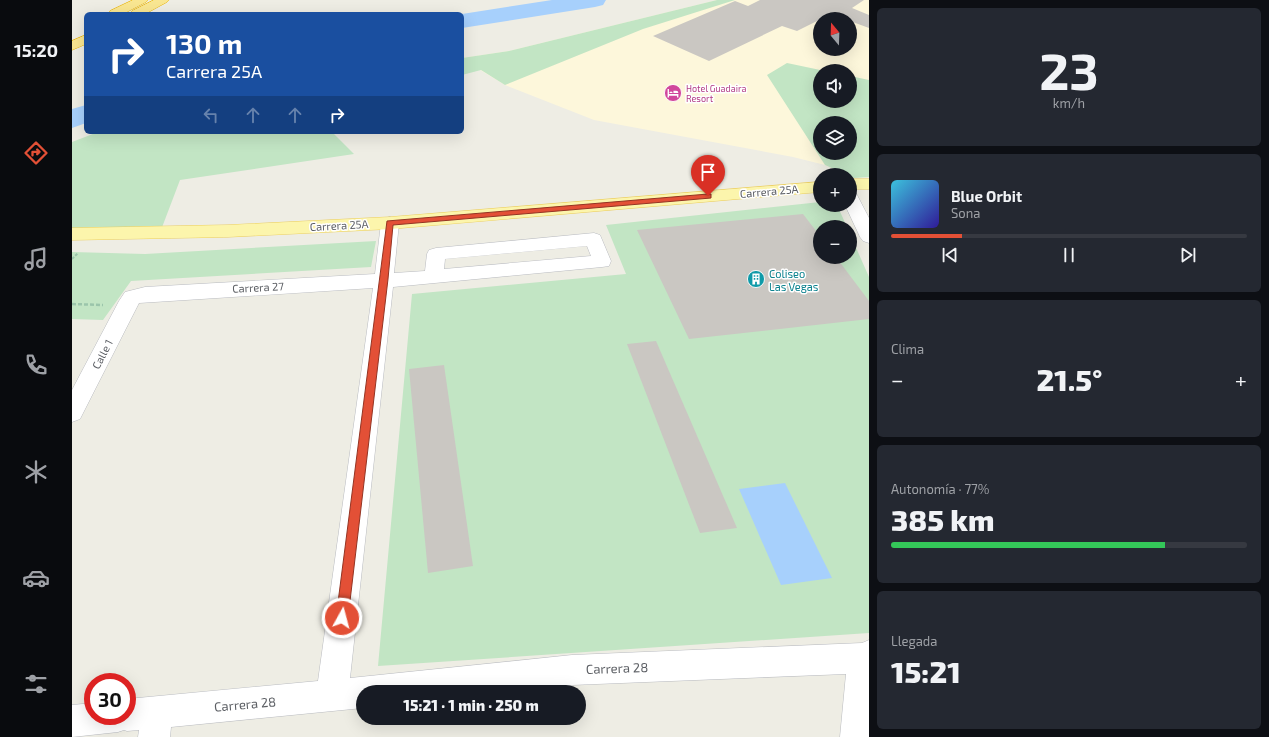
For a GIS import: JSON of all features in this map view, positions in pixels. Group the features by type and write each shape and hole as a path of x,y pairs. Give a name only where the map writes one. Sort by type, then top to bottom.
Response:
{"highway":[{"path":"118,12 142,0"},
{"path":"140,12 163,0"},
{"path":"72,34 84,29"},
{"path":"72,46 84,40"}],"main road":[{"name":"Carrera 25A","path":"72,234 228,231 390,223 813,188"}],"street":[{"path":"860,187 869,237"},
{"path":"332,696 390,223"},
{"name":"Carrera 27","path":"129,301 145,294 434,277 602,261 594,239 436,254 434,277"},
{"name":"Calle 1","path":"72,412 129,301"},
{"path":"856,737 865,695 866,657"},
{"name":"Carrera 28","path":"430,685 572,670 866,657"},
{"name":"Carrera 28","path":"146,721 356,693"},
{"path":"72,721 84,720"}],"path":[{"path":"72,304 129,301"}],"shaded area":[{"name":"Hotel Guadaira Resort","path":"717,0 869,0 869,177 857,178 857,168 832,168 793,157 594,120 505,85 464,60 464,58 509,51"}],"green space":[{"path":"717,0 735,0 643,29 505,85 481,70 464,74 464,58 509,51"},
{"path":"787,63 813,68 813,108 857,108 857,77 869,80 869,177 857,178 857,168 832,168 825,165 822,160 857,160 857,116 813,116 813,146 767,75"},
{"path":"93,134 334,134 354,154 180,180 161,230 72,232 72,142"},
{"path":"813,203 813,212 840,212 844,220 813,220 813,264 857,264 857,250 869,277 869,633 378,666 412,294 626,274 606,225"},
{"path":"376,241 371,267 131,281 103,320 72,319 72,252 145,254"}],"water":[{"path":"785,483 832,578 781,585 739,489"}],"building":[{"path":"760,0 864,0 852,8 869,15 869,28 857,24 857,12 813,12 813,23 797,31 782,26 709,61 653,36 735,1 748,6"},
{"name":"Coliseo Las Vegas","path":"803,214 813,227 813,264 841,264 869,301 869,319 689,339 637,230"},
{"path":"656,341 737,528 700,533 627,344"},
{"path":"444,365 473,566 428,573 409,369"}],"waterway":[{"path":"464,21 595,0"},
{"path":"72,119 84,114"}],"place":[{"name":"Hotel Guadaira Resort","path":"673,93"},
{"name":"Coliseo Las Vegas","path":"756,279"}],"route":[{"path":"342,618 390,223 708,196"}]}
